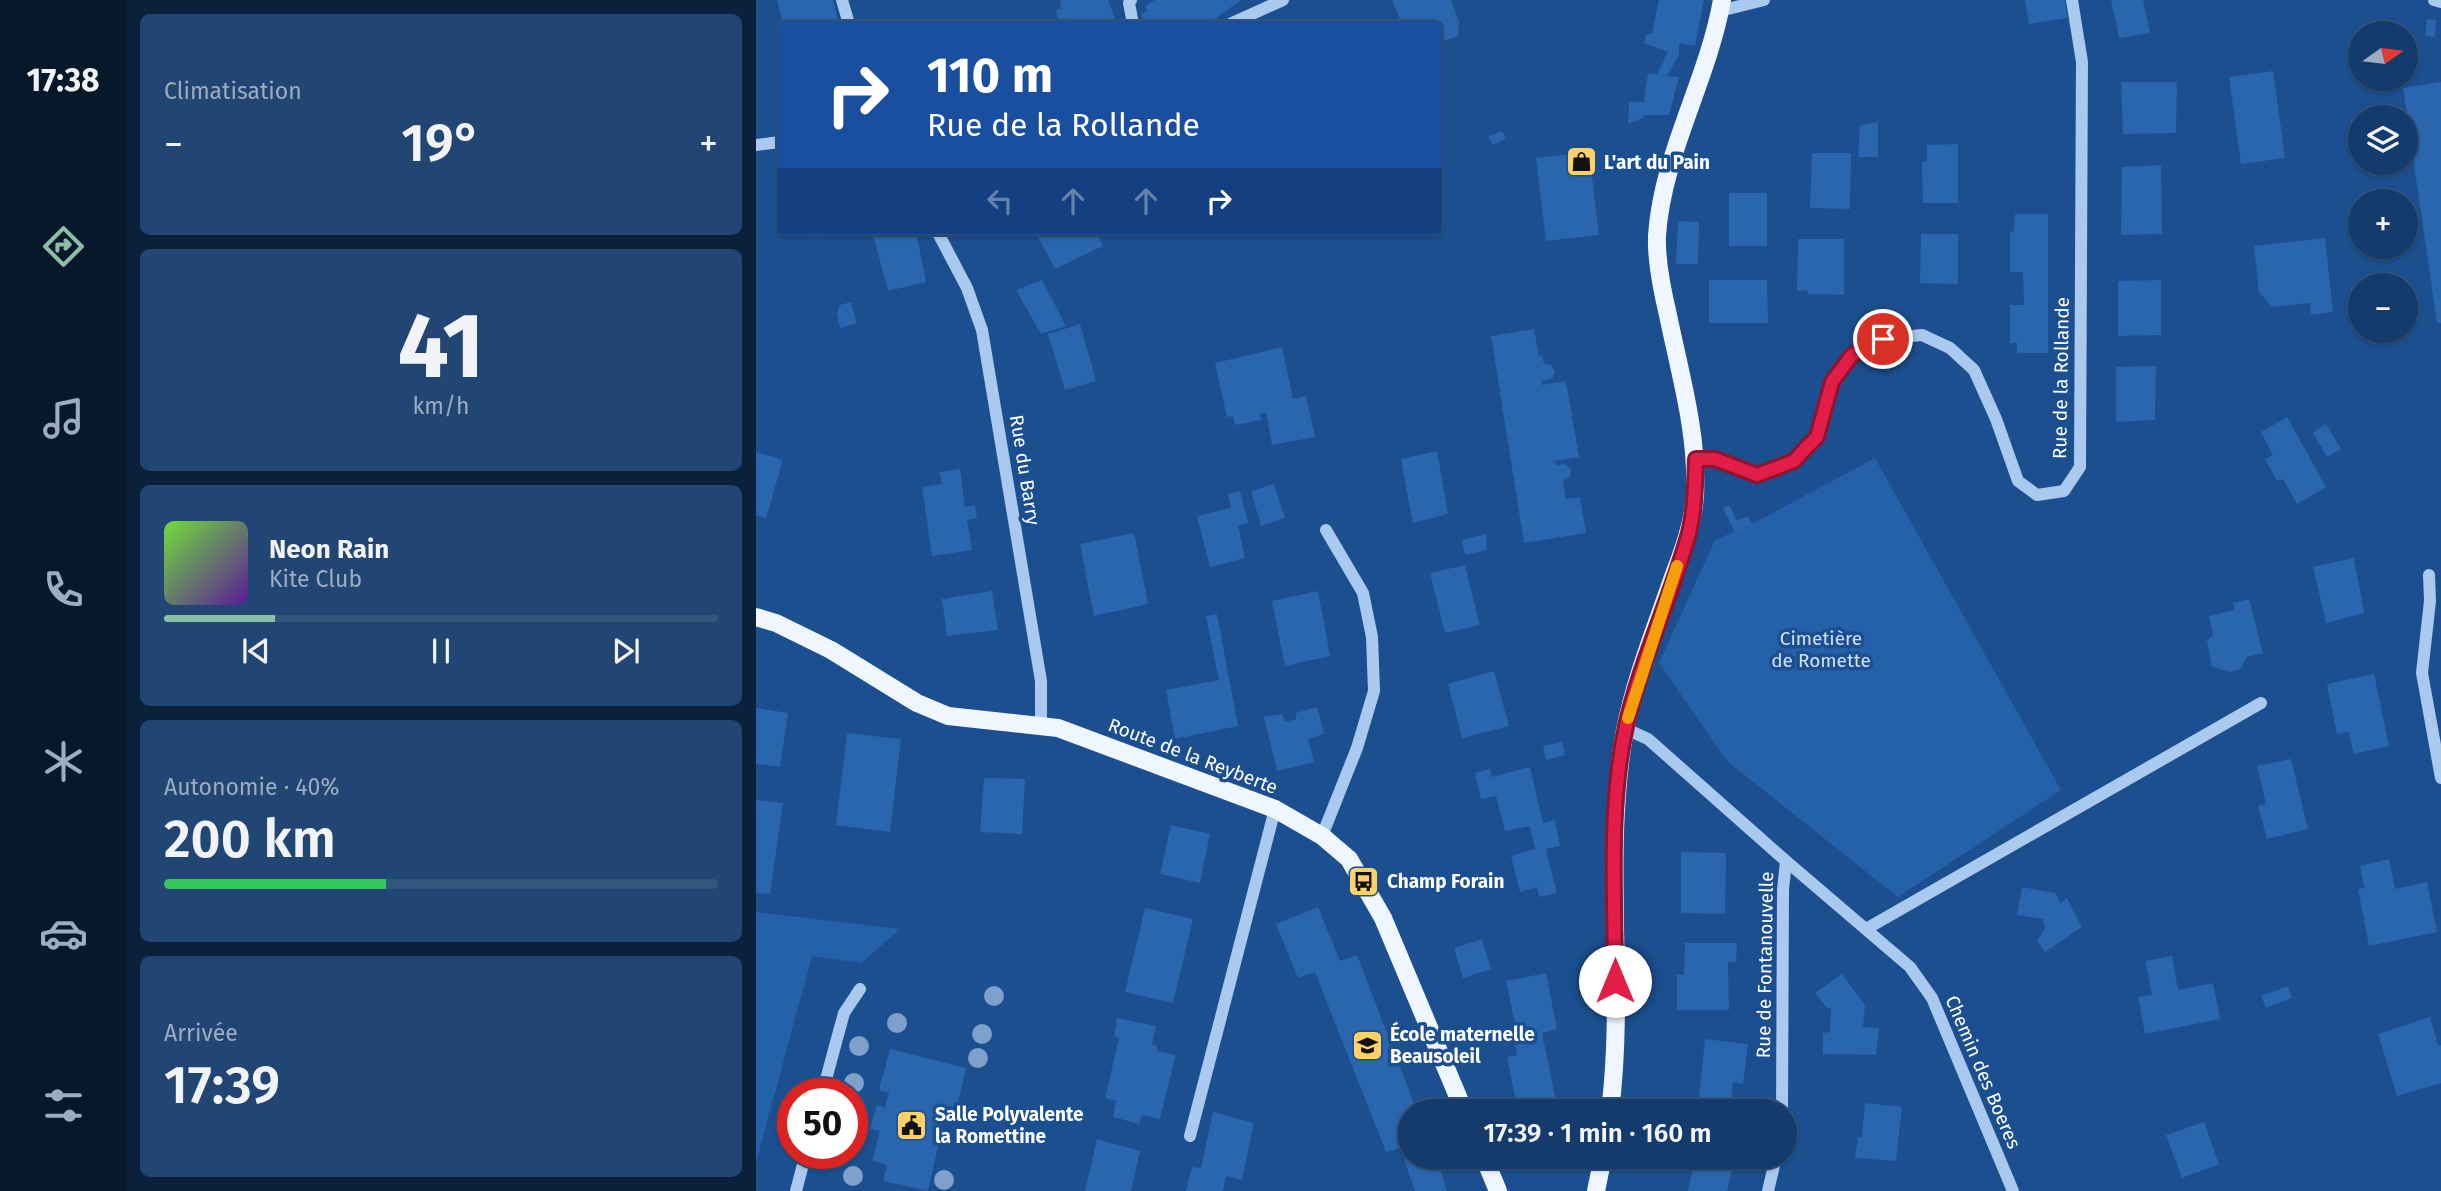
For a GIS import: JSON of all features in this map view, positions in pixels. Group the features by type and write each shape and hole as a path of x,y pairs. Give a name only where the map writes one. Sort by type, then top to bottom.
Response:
{"main road":[{"path":"1611,1099 1615,1034 1615,822 1626,729 1645,659 1689,532 1695,498 1696,459 1662,287 1657,239 1661,200 1721,6"},
{"name":"Route de la Reyberte","path":"756,617 776,623 831,650 917,703 948,716 1041,724 1058,728 1275,809 1322,836 1349,859 1383,918 1459,1099"},
{"path":"1488,1169 1498,1191"},
{"path":"1596,1191 1601,1169"}],"street":[{"path":"842,0 848,21"},
{"path":"1131,0 1129,3 1132,21"},
{"path":"1237,21 1283,0"},
{"path":"1721,6 1764,0"},
{"name":"Rue de la Rollande","path":"1696,459 1715,459 1757,475 1794,461 1817,437 1832,382 1852,355 1883,339 1922,335 1950,348 1974,370 1996,419 2018,481 2037,495 2064,491 2080,467 2082,62 2072,0"},
{"path":"2434,0 2441,2"},
{"path":"756,145 777,142"},
{"name":"Rue du Barry","path":"939,235 967,288 982,330 1041,681 1041,724"},
{"path":"1322,836 1357,748 1374,691 1372,637 1363,593 1326,530"},
{"path":"2429,575 2430,601 2422,673 2441,778"},
{"path":"1866,929 2261,702"},
{"name":"Rue de Fontanouvelle","path":"1626,729 1648,738 1786,861 1783,890 1782,1099"},
{"path":"1190,1136 1275,809"},
{"name":"Chemin des Boeres","path":"1786,861 1910,967 1932,998 2013,1191"},
{"path":"826,1078 844,1013 860,989"},
{"path":"796,1191 802,1169"},
{"path":"1768,1191 1773,1169"}],"green space":[{"name":"Cimetière de Romette","path":"1875,458 2061,790 1898,897 1727,761 1659,663 1715,540 1752,524"},
{"path":"756,912 900,929 861,963 812,956 756,1163"}],"building":[{"path":"777,0 833,0 838,21 782,21"},
{"path":"1060,0 1108,0 1116,21 1068,21 1067,18 1058,21 1056,10 1061,8"},
{"path":"1155,0 1241,0 1212,21 1144,21 1141,14 1147,11 1145,6"},
{"path":"1392,0 1451,0 1459,22 1458,36 1442,42 1442,21 1401,21"},
{"path":"1659,0 1704,0 1695,46 1679,43 1679,55 1667,76 1679,77 1669,115 1644,115 1643,118 1628,124 1629,102 1644,102 1648,73 1657,74 1668,52 1644,43 1646,35 1652,33"},
{"path":"2025,0 2065,0 2067,18 2029,24"},
{"path":"2111,0 2143,0 2150,33 2119,38"},
{"path":"2427,19 2436,20 2435,37 2425,36"},
{"path":"2273,71 2285,158 2241,164 2229,77"},
{"path":"2121,82 2177,82 2176,133 2123,134"},
{"path":"2441,82 2441,323 2437,323 2416,175 2418,175 2418,105 2405,105 2403,91 2418,91 2418,86"},
{"path":"1878,122 1878,157 1858,157 1860,125"},
{"path":"1502,131 1506,139 1493,145 1488,137"},
{"path":"1958,144 1958,203 1923,203 1922,162 1927,161 1927,145"},
{"path":"1589,152 1599,235 1546,241 1536,158"},
{"path":"1812,153 1851,153 1850,209 1810,208"},
{"path":"2161,165 2162,234 2121,235 2122,167"},
{"path":"1729,193 1767,193 1767,246 1729,246"},
{"path":"2015,214 2048,214 2048,353 2017,353 2017,343 2010,343 2010,305 2024,305 2023,272 2010,272 2010,232 2014,231"},
{"path":"1678,221 1699,222 1698,264 1676,264"},
{"path":"1921,234 1958,234 1958,284 1920,283"},
{"path":"873,235 917,235 926,282 888,291"},
{"path":"1037,235 1097,235 1103,246 1055,269"},
{"path":"2325,238 2333,312 2311,315 2310,303 2272,307 2259,292 2254,246"},
{"path":"1798,239 1844,239 1844,295 1797,291"},
{"path":"1042,280 1066,326 1041,334 1016,290"},
{"path":"1709,280 1767,280 1768,323 1709,323"},
{"path":"2161,280 2161,335 2118,336 2118,281"},
{"path":"851,302 857,323 840,328 837,313 840,305"},
{"path":"1080,324 1096,381 1065,390 1048,334"},
{"path":"1534,329 1539,356 1542,355 1544,364 1551,365 1555,371 1553,378 1542,381 1542,385 1566,381 1579,457 1555,461 1556,465 1565,464 1571,469 1570,477 1563,481 1566,499 1580,497 1586,533 1524,543 1491,336"},
{"path":"1282,347 1293,399 1306,396 1315,437 1272,445 1266,413 1260,414 1261,420 1235,425 1233,416 1227,417 1215,363"},
{"path":"2156,366 2155,420 2116,422 2116,367"},
{"path":"2287,417 2326,487 2297,504 2283,479 2277,481 2265,459 2273,455 2261,432"},
{"path":"2326,424 2341,449 2327,457 2313,433"},
{"path":"1437,451 1448,514 1413,523 1401,459"},
{"path":"756,452 783,460 766,518 756,515"},
{"path":"960,469 965,507 975,505 977,518 967,520 972,550 932,556 922,487 942,484 940,472"},
{"path":"1274,484 1285,518 1261,526 1251,491"},
{"path":"1240,491 1248,523 1238,526 1245,558 1210,567 1197,516 1231,508 1228,494"},
{"path":"1729,505 1737,521 1748,516 1752,524 1735,532 1723,509"},
{"path":"1134,533 1148,604 1094,616 1080,544"},
{"path":"1486,534 1487,550 1465,555 1462,540"},
{"path":"2354,558 2364,613 2326,623 2313,567"},
{"path":"1465,565 1480,625 1445,633 1430,573"},
{"path":"992,591 998,630 947,636 942,599"},
{"path":"1318,591 1330,656 1285,666 1272,601"},
{"path":"2249,599 2263,653 2247,657 2240,669 2231,672 2212,667 2207,641 2213,635 2209,616 2234,610 2233,603"},
{"path":"1217,614 1238,726 1175,739 1166,690 1219,680 1206,616"},
{"path":"1494,671 1509,726 1462,738 1448,684"},
{"path":"2374,674 2389,746 2354,754 2348,732 2337,734 2327,684"},
{"path":"1317,707 1324,734 1308,739 1314,762 1277,771 1264,717 1282,714 1285,722 1296,719 1296,713"},
{"path":"756,708 788,713 780,767 756,764"},
{"path":"847,733 901,739 890,832 836,825"},
{"path":"1562,742 1565,755 1546,760 1543,746"},
{"path":"2291,759 2308,829 2267,839 2258,806 2266,804 2257,766"},
{"path":"1530,767 1543,823 1555,820 1560,846 1546,849 1557,893 1539,897 1537,887 1520,892 1511,856 1535,849 1530,826 1505,831 1496,796 1481,799 1475,773 1490,769 1492,777"},
{"path":"984,778 1025,779 1022,834 980,832"},
{"path":"756,800 783,803 770,894 756,893"},
{"path":"1171,825 1210,834 1200,883 1160,874"},
{"path":"1681,852 1726,853 1725,914 1681,913"},
{"path":"2389,859 2395,889 2427,882 2437,932 2369,946 2358,889 2364,888 2360,866"},
{"path":"2022,887 2055,893 2061,903 2067,898 2082,927 2045,952 2037,941 2045,928 2043,919 2017,915"},
{"name":"École maternelle Beausoleil","path":"1318,907 1340,961 1357,955 1412,1099 1398,1099 1398,1148 1386,1152 1315,972 1298,978 1276,924"},
{"path":"1145,908 1193,919 1173,1003 1125,992"},
{"path":"1482,939 1491,969 1463,978 1454,948"},
{"path":"1685,943 1737,943 1736,962 1728,962 1729,1010 1677,1010 1677,975 1684,975"},
{"path":"2172,956 2178,990 2213,983 2220,1019 2145,1034 2138,997 2152,995 2145,961"},
{"path":"1546,973 1557,1029 1542,1033 1556,1099 1516,1099 1507,1057 1517,1055 1514,1039 1518,1037 1506,981"},
{"path":"1842,974 1865,1005 1863,1027 1879,1028 1876,1055 1823,1054 1823,1033 1830,1032 1831,1008 1827,1008 1815,993"},
{"path":"2288,986 2292,998 2266,1008 2261,996"},
{"path":"2430,1017 2438,1046 2441,1045 2441,1083 2397,1096 2378,1034"},
{"path":"1117,1018 1156,1026 1152,1044 1157,1046 1157,1051 1176,1055 1160,1119 1142,1115 1139,1124 1113,1117 1116,1101 1105,1098 1119,1038 1114,1036"},
{"path":"1705,1039 1748,1044 1743,1084 1733,1082 1731,1099 1699,1098"},
{"name":"Salle Polyvalente la Romettine","path":"890,1049 966,1068 957,1108 947,1106 928,1191 883,1181 887,1165 872,1161 880,1131 870,1129 877,1105 885,1108 889,1093 879,1090"},
{"path":"1865,1103 1902,1107 1896,1161 1855,1158 1858,1137 1862,1137"},
{"path":"1213,1112 1254,1123 1242,1180 1226,1176 1223,1191 1186,1191 1192,1167 1201,1168"},
{"path":"2204,1122 2219,1164 2182,1178 2166,1135"},
{"path":"1097,1139 1140,1151 1131,1191 1085,1191"},
{"path":"1407,1169 1440,1169 1447,1191 1415,1191"},
{"path":"1693,1169 1732,1169 1727,1191 1688,1191"}],"slow traffic":[{"path":"1628,718 1677,566"}],"place":[{"name":"L'art du Pain","path":"1581,162"},
{"name":"Champ Forain","path":"1364,881"},
{"name":"École maternelle Beausoleil","path":"1367,1045"},
{"name":"Salle Polyvalente la Romettine","path":"912,1125"}],"route":[{"path":"1615,981 1615,822 1619,773 1634,695 1689,532 1695,498 1696,459 1715,459 1757,475 1794,461 1817,437 1832,382 1852,355 1883,339"}]}
